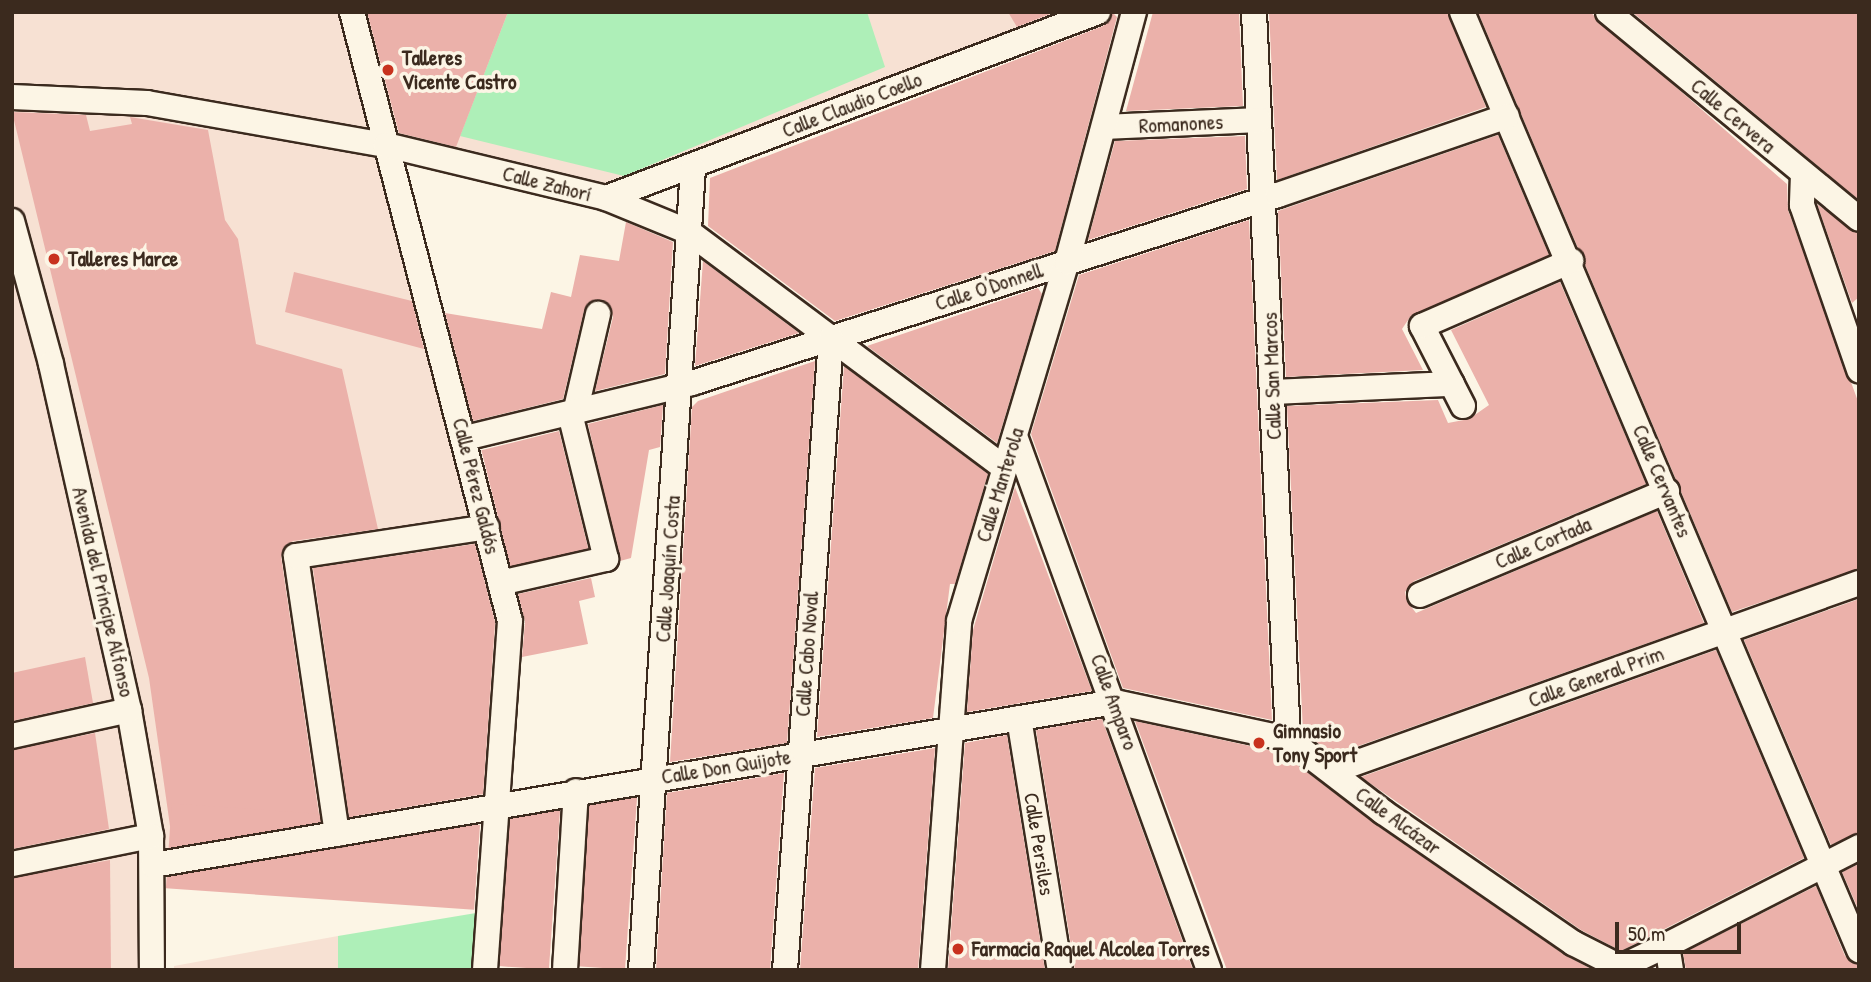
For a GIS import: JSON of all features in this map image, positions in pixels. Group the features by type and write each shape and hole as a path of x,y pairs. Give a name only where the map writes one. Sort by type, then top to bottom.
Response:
{"street":[{"name":"Calle Pérez Galdós","path":"352,12 465,438 510,621 485,970"},
{"name":"Calle Claudio Coello","path":"606,198 693,169 854,102 1098,12"},
{"name":"Calle Manterola","path":"933,970 959,621 1067,262 1135,12"},
{"name":"Calle San Marcos","path":"1254,12 1266,198 1288,739"},
{"name":"Calle Cervantes","path":"1462,12 1571,261 1724,631 1826,865 1859,950"},
{"name":"Calle Cervera","path":"1608,12 1859,219"},
{"name":"Calle Zahorí","path":"12,97 148,103 386,145 606,198 689,232 1005,468"},
{"name":"Calle O'Donnell","path":"465,438 679,387 1266,198 1507,116"},
{"name":"Romanones","path":"1104,127 1259,120"},
{"name":"Calle Joaquín Costa","path":"641,970 693,169"},
{"path":"1803,174 1802,205 1850,311 1859,370"},
{"name":"Avenida del Príncipe Alfonso","path":"12,221 51,365 130,710 151,836 152,970"},
{"path":"1273,392 1458,395 1422,326 1571,261"},
{"path":"500,583 606,559 573,414 598,314"},
{"name":"Calle Cabo Noval","path":"785,970 833,338"},
{"name":"Calle Amparo","path":"1015,436 1115,702 1209,970"},
{"name":"Calle Cortada","path":"1420,595 1667,491"},
{"path":"337,834 296,556 487,527"},
{"name":"Calle General Prim","path":"1333,771 1859,583"},
{"name":"Calle Don Quijote","path":"153,864 495,807 654,777 1115,702"},
{"name":"Calle Alcázar","path":"1115,702 1288,739 1383,812 1573,943 1623,968"},
{"path":"12,736 130,710"},
{"name":"Calle Persiles","path":"1019,718 1060,970"},
{"path":"565,970 576,791"},
{"path":"12,864 151,836"},
{"path":"1623,968 1859,847"},
{"path":"1667,945 1671,970"}],"shaded area":[{"path":"12,12 1098,12 606,198 386,145 510,621 495,807 153,864 151,970 12,970"},
{"path":"338,936 338,970 174,970 174,966"}],"green space":[{"path":"508,12 867,12 885,67 624,176 460,136"},
{"path":"476,913 472,970 338,970 338,936"}],"building":[{"path":"367,12 508,12 456,147 399,133"},
{"path":"1008,12 1055,12 1017,27"},
{"path":"1153,12 1239,12 1243,106 1126,111"},
{"path":"1269,12 1447,12 1486,107 1277,180"},
{"path":"1478,12 1590,12 1787,184 1788,210 1859,404 1859,569 1732,612"},
{"path":"1632,12 1859,12 1859,200"},
{"path":"1113,13 1117,17 1055,251 835,321 708,226 710,178 1103,26"},
{"path":"12,112 86,115 90,131 132,124 130,117 208,130 225,220 238,239 256,344 342,369 378,529 293,541 286,545 281,557 320,822 173,847 149,678"},
{"path":"1498,135 1549,255 1410,317 1402,329 1423,370 1286,377 1278,211"},
{"path":"1245,136 1247,189 1088,240 1115,141"},
{"path":"1817,204 1859,234 1859,297 1852,303"},
{"path":"1249,220 1272,720 1123,688 1031,434 1079,275"},
{"path":"626,222 673,242 665,374 595,391 613,317 609,304 594,300 584,311 563,399 473,421 445,313 542,329 551,292 571,297 580,255 619,261"},
{"path":"703,261 799,333 695,366"},
{"path":"294,272 412,301 424,349 285,312"},
{"path":"1560,282 1646,484 1414,581 1405,592 1407,601 1416,613 1657,511 1704,623 1333,755 1303,731 1287,406 1438,400 1448,423 1469,419 1489,405 1451,330"},
{"path":"1038,288 1042,294 997,443 867,346"},
{"path":"815,361 787,743 670,762 692,407 698,401"},
{"path":"844,366 988,474 955,584 950,584 933,718 817,737"},
{"path":"663,405 660,447 649,450 631,558 620,561 588,424"},
{"path":"559,431 588,548 511,568 481,450"},
{"path":"1015,487 1092,691 967,712 973,630"},
{"path":"475,544 495,622 483,794 349,817 313,568"},
{"path":"591,578 595,597 579,601 588,644 522,657 525,622 518,594"},
{"path":"1859,599 1859,832 1831,845 1744,640"},
{"path":"1716,650 1804,858 1621,951 1581,930 1361,777"},
{"path":"85,657 93,703 12,721 12,673"},
{"path":"1102,719 1193,970 1075,970 1036,730"},
{"path":"1135,721 1282,753 1375,824 1565,955 1593,970 1227,970"},
{"path":"95,733 109,829 12,849 12,750"},
{"path":"1007,735 1045,970 948,970 965,743"},
{"path":"935,748 918,970 800,970 815,768"},
{"path":"784,773 770,970 656,970 667,793"},
{"path":"589,795 637,798 625,970 577,966"},
{"path":"172,803 480,825 474,910 166,888"},
{"path":"510,808 560,811 549,970 499,966"},
{"path":"110,860 111,970 12,970 12,878"},
{"path":"1859,864 1859,911 1842,872"},
{"path":"1816,886 1845,956 1859,965 1859,970 1686,970 1683,953"}],"place":[{"name":"Talleres Vicente Castro","path":"388,70"},
{"name":"Talleres Marce","path":"54,259"},
{"name":"Gimnasio Tony Sport","path":"1259,743"},
{"name":"Farmacia Raquel Alcolea Torres","path":"958,949"}]}
